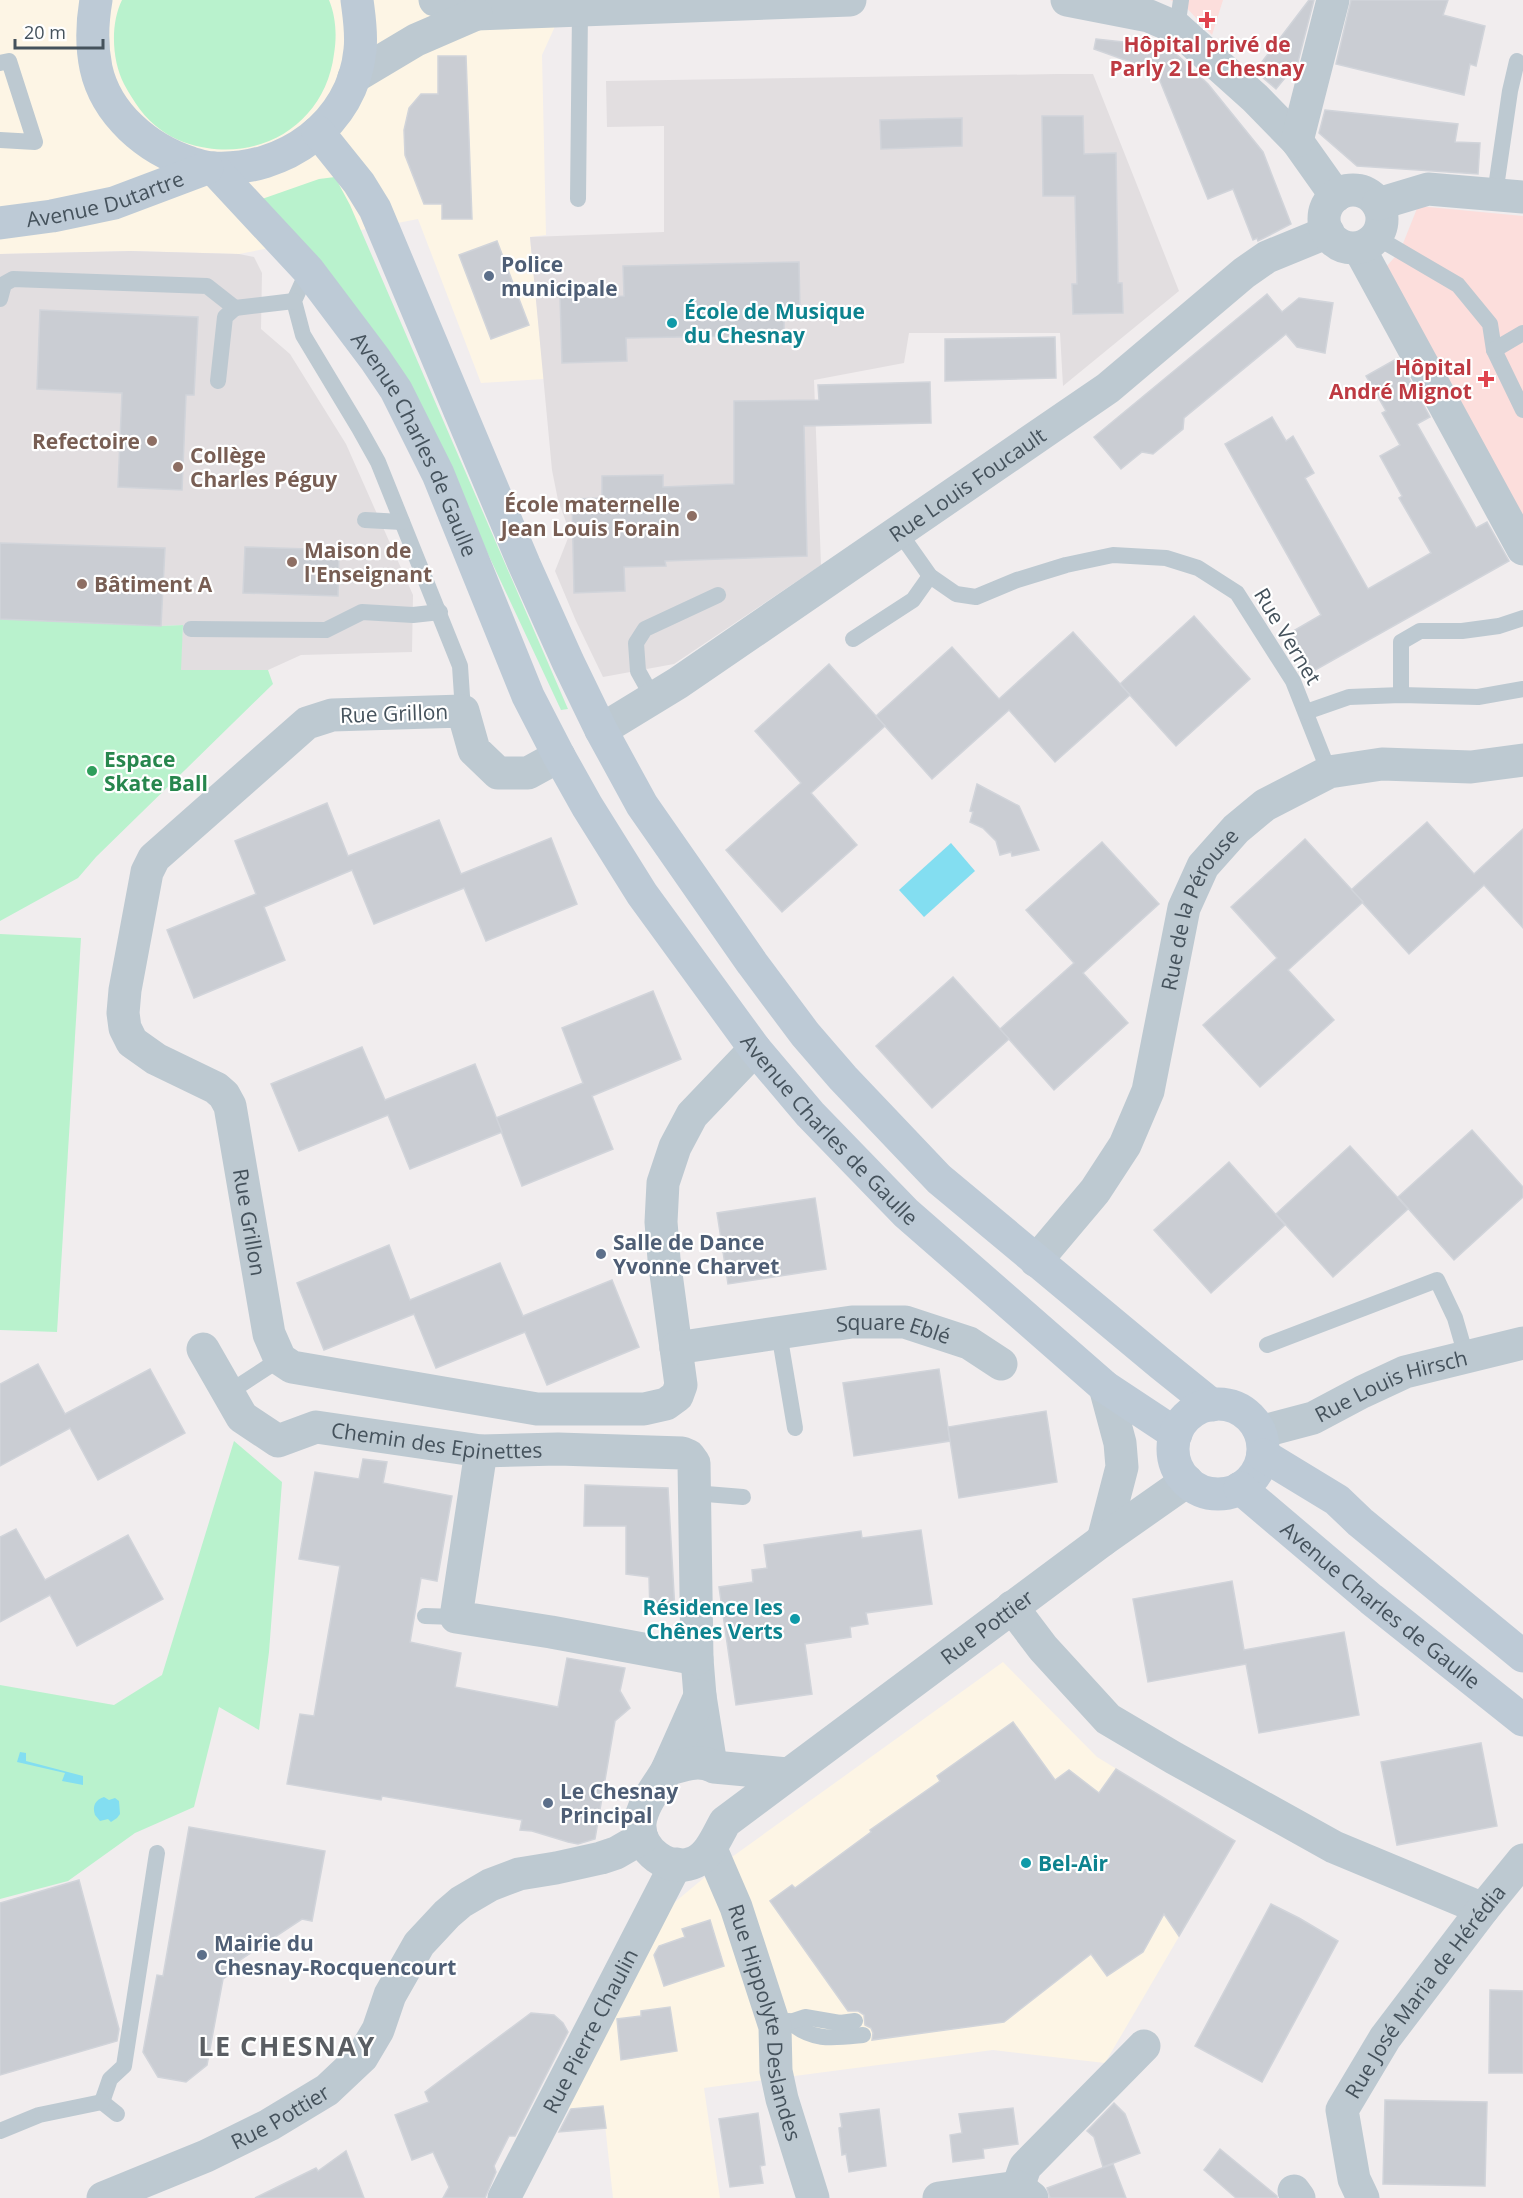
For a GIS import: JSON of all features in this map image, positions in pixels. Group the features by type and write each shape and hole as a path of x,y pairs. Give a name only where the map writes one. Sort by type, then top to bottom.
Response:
{"main road":[{"path":"96,0 91,31 96,69 111,105 137,135 170,156 210,168 252,166 288,154 318,132 333,116 354,77 360,51 357,0"},
{"name":"Avenue Charles de Gaulle","path":"318,132 359,183 375,209 524,564 601,730 642,806 752,963 806,1034 843,1078 939,1179 1036,1262 1212,1405 1227,1405 1241,1410 1252,1420 1261,1443 1336,1500 1523,1656"},
{"name":"Avenue Dutartre","path":"0,223 52,216 114,203 210,168"},
{"name":"Avenue Charles de Gaulle","path":"210,168 308,270 375,358 396,390 438,474 528,696 587,806 642,894 755,1049 810,1114 906,1213 1105,1387 1176,1434"},
{"path":"560,756 601,730"},
{"path":"1212,1405 1190,1414 1176,1434 1175,1459 1179,1471 1187,1481 1199,1490 1213,1494 1227,1493 1240,1488 1251,1480 1259,1468 1261,1443"},
{"name":"Avenue Charles de Gaulle","path":"1240,1488 1371,1599 1523,1720"}],"street":[{"path":"435,0 476,14"},
{"path":"354,77 416,40 476,14 540,6 580,10 850,0"},
{"path":"1067,0 1149,16 1179,14 1297,141 1336,196"},
{"path":"1297,141 1333,0"},
{"path":"1378,204 1428,189 1509,196"},
{"path":"1350,190 1358,191 1366,193 1378,204 1382,220 1367,242 1344,246 1332,238 1328,232 1325,213 1336,196 1350,190"},
{"name":"Rue Louis Foucault","path":"601,730 678,683 1108,388 1244,273 1268,257 1328,232"},
{"path":"1367,242 1523,549"},
{"name":"Rue Grillon","path":"280,1359 269,1334 230,1106 224,1095 216,1088 156,1059 132,1042 124,1028 125,990 147,872 154,858 307,723 332,715 463,711 474,750 498,773 528,773 560,756"},
{"name":"Rue de la Pérouse","path":"1036,1262 1095,1191 1125,1145 1150,1081 1184,908 1203,866 1236,829 1265,805 1329,772 1382,764 1471,767 1523,760"},
{"path":"280,1359 292,1367 508,1406 537,1409 644,1409 666,1404 677,1396 681,1385 661,1222 663,1183 675,1147 692,1114 755,1049"},
{"name":"Square Eblé","path":"676,1348 852,1322 905,1322 969,1343 1001,1364"},
{"name":"Rue Louis Hirsch","path":"1261,1443 1406,1372 1523,1343"},
{"name":"Chemin des Epinettes","path":"203,1349 242,1417 278,1441 316,1426 481,1451 558,1449 682,1453 689,1456 694,1463 694,1493"},
{"path":"1103,1540 1122,1467 1120,1443 1105,1387"},
{"path":"481,1451 440,1616 551,1632 697,1659"},
{"name":"Rue Pottier","path":"676,1864 694,1862 718,1835 787,1774 1103,1540 1187,1481"},
{"path":"694,1493 697,1659 700,1696 713,1766 723,1792 718,1835"},
{"path":"1012,1607 1043,1648 1108,1719 1334,1847 1483,1909"},
{"path":"676,1864 659,1860 642,1838 640,1824 643,1810 668,1770 700,1696"},
{"path":"668,1770 685,1764 787,1774"},
{"name":"Rue Hippolyte Deslandes","path":"718,1835 736,1907 782,2024 777,2044 776,2071 782,2099 813,2198"},
{"name":"Rue Pottier","path":"104,2198 206,2156 258,2130 327,2090 362,2057 378,2030 390,1995 419,1944 461,1902 506,1878 601,1858 616,1853 642,1838"},
{"name":"Rue José Maria de Hérédia","path":"1363,2198 1354,2179 1342,2110 1385,2038 1523,1860"},
{"name":"Rue Pierre Chaulin","path":"504,2198 676,1864"},
{"path":"939,2198 1025,2192 1025,2168 1144,2046"}],"lane":[{"path":"578,199 580,10"},
{"path":"0,63 9,61 35,142 0,140"},
{"path":"1509,196 1510,91 1517,61"},
{"path":"1367,242 1458,285 1490,324 1494,350 1523,410"},
{"path":"308,270 294,301 303,335 378,462 460,666 463,711"},
{"path":"0,305 4,284 13,279 207,286 235,308"},
{"path":"218,381 225,317 235,308 294,301"},
{"path":"1494,350 1523,333"},
{"path":"365,520 402,522"},
{"name":"Rue Vernet","path":"899,532 930,576 956,594 976,597 1066,565 1113,555 1166,558 1198,568 1237,593 1293,681 1329,772"},
{"path":"854,639 912,600 930,576"},
{"path":"653,698 638,671 636,643 645,629 718,595"},
{"path":"191,629 326,630 362,612 413,615 440,612"},
{"path":"1401,695 1401,642 1420,631 1462,631 1499,626 1523,618"},
{"path":"1306,712 1348,697 1401,695 1478,697 1523,689"},
{"path":"1268,1345 1437,1280 1455,1318 1466,1356"},
{"path":"779,1334 795,1428"},
{"path":"228,1393 280,1359"},
{"path":"694,1493 743,1497"},
{"path":"102,2102 110,2079 124,2066 156,1853"},
{"path":"782,2024 806,2018 859,2028"},
{"path":"102,2102 117,2114"},
{"path":"0,2131 39,2115 102,2102"}],"shaded area":[{"path":"0,0 567,0 542,55 546,235 530,237 544,379 481,383 418,219 239,254 131,251 0,254"},
{"name":"Hôpital privé de Parly 2 Le Chesnay","path":"1170,0 1223,0 1212,35 1184,5"},
{"path":"1093,74 1179,291 1063,386 1060,333 909,333 904,363 814,380 821,565 674,664 603,677 555,571 570,533 558,500 552,470 530,237 664,232 664,126 607,127 606,81"},
{"name":"Hôpital André Mignot","path":"1418,206 1523,216 1523,516 1387,266 1400,251"},
{"name":"Collège Charles Péguy","path":"131,251 239,254 254,257 262,273 261,329 290,354 346,444 413,595 412,652 301,655 268,670 180,670 183,625 0,619 0,254"},
{"path":"1003,1662 1097,1757 1235,1841 1105,2063 993,2050 704,2088 720,2198 613,2198 603,2106 561,2110 669,1907 711,1872"}],"green space":[{"path":"122,0 329,0 336,33 329,77 320,97 307,115 291,129 273,140 252,147 230,149 207,148 183,142 166,134 144,115 120,75 115,54 114,31"},
{"path":"335,177 350,205 568,709 561,710 444,460 262,199 319,179"},
{"name":"Espace Skate Ball","path":"0,619 183,625 181,670 268,670 273,684 96,857 78,878 0,921"},
{"path":"0,934 81,938 57,1332 0,1330"},
{"path":"234,1441 282,1482 269,1652 259,1730 219,1707 194,1807 135,1833 68,1881 0,1899 0,1685 114,1705 162,1675"}],"water":[{"path":"951,843 975,871 924,917 899,890"},
{"path":"20,1752 26,1753 26,1761 83,1776 83,1785 62,1781 65,1773 17,1762"},
{"path":"104,1797 109,1800 115,1798 119,1801 120,1814 111,1822 108,1819 100,1821 95,1815 95,1804"}],"building":[{"path":"1309,0 1314,0 1298,62 1276,89 1255,71"},
{"path":"1351,0 1448,0 1443,15 1485,26 1476,66 1470,64 1464,95 1336,64"},
{"path":"1096,39 1169,47 1208,84 1263,152 1291,224 1258,241 1257,238 1253,240 1233,189 1208,199 1156,71 1094,49"},
{"path":"438,56 466,56 472,219 442,219 442,204 424,204 405,155 404,130 409,108 421,94 438,94"},
{"path":"1325,110 1458,124 1455,142 1480,143 1478,174 1357,166 1319,133"},
{"path":"1042,116 1083,116 1084,154 1116,153 1118,283 1122,283 1123,313 1073,314 1072,284 1077,284 1075,196 1043,196"},
{"path":"962,118 962,146 881,149 880,120"},
{"name":"Police municipale","path":"497,241 529,325 491,339 459,255"},
{"name":"École de Musique du Chesnay","path":"799,262 800,312 784,312 784,335 626,338 627,361 562,363 560,297 624,296 623,266"},
{"path":"1267,294 1282,312 1299,298 1333,303 1325,353 1297,347 1286,334 1184,418 1183,429 1153,454 1142,452 1121,469 1094,437"},
{"name":"Refectoire","path":"40,310 198,317 194,395 186,395 182,490 118,487 122,393 37,389"},
{"path":"1055,337 1056,378 945,381 945,339"},
{"path":"1398,358 1430,417 1417,424 1476,528 1487,522 1509,561 1310,673 1288,634 1321,615 1225,444 1272,417 1286,441 1293,436 1314,473 1305,478 1368,589 1431,553 1399,498 1402,496 1380,456 1400,445 1382,413 1386,411 1366,376"},
{"path":"930,382 931,423 804,426 807,556 665,561 666,566 624,567 625,591 574,593 572,499 602,498 602,476 663,475 663,487 734,484 734,401 819,400 818,385"},
{"name":"Bâtiment A","path":"0,543 165,548 161,626 0,619"},
{"name":"Maison de l'Enseignant","path":"245,547 339,550 338,596 243,593"},
{"path":"1194,616 1250,679 1176,746 1120,684"},
{"path":"1073,632 1130,695 1055,762 1009,710 932,779 876,716 952,647 999,699"},
{"path":"829,664 885,726 811,793 857,845 782,912 726,850 801,783 755,731"},
{"path":"977,784 1019,806 1039,850 1012,856 1011,852 1000,855 996,841 983,828 970,822 973,812 970,811"},
{"path":"327,803 348,856 439,820 461,874 551,838 577,904 486,941 464,888 374,924 352,870 264,907 285,960 194,998 167,930 256,894 235,841"},
{"path":"1427,822 1474,874 1523,829 1523,928 1484,885 1409,954 1351,890"},
{"path":"1305,839 1363,902 1288,970 1334,1020 1260,1087 1203,1025 1277,958 1231,907"},
{"path":"1102,842 1159,904 1083,973 1128,1023 1054,1090 1000,1029 1074,963 1026,910"},
{"path":"953,977 1009,1039 932,1108 876,1046"},
{"path":"653,991 681,1059 592,1096 613,1149 522,1186 496,1118 583,1083 562,1028"},
{"path":"362,1047 385,1100 475,1064 502,1132 410,1169 388,1115 299,1151 271,1084"},
{"path":"1472,1130 1523,1187 1523,1197 1454,1260 1398,1197"},
{"path":"1350,1146 1408,1209 1333,1277 1276,1214"},
{"path":"1229,1162 1285,1225 1211,1293 1154,1230"},
{"path":"815,1198 826,1269 728,1284 717,1213"},
{"path":"389,1245 410,1300 500,1263 523,1316 612,1280 639,1347 547,1385 525,1332 436,1368 414,1314 324,1350 297,1283"},
{"path":"38,1364 65,1414 150,1369 185,1433 98,1480 70,1428 0,1466 0,1384"},
{"path":"939,1369 950,1441 854,1456 843,1383"},
{"path":"1046,1411 1057,1482 959,1498 948,1427"},
{"path":"363,1459 387,1462 383,1483 452,1496 437,1581 421,1578 410,1642 461,1653 455,1687 558,1707 567,1658 625,1668 620,1691 630,1708 615,1721 595,1839 578,1844 532,1831 520,1830 522,1820 382,1796 381,1800 287,1784 300,1714 314,1716 340,1566 299,1559 315,1472 359,1479"},
{"path":"585,1485 668,1488 675,1611 650,1613 649,1577 626,1574 626,1526 584,1526"},
{"path":"16,1529 45,1580 128,1535 163,1599 77,1646 50,1595 0,1622 0,1537"},
{"name":"Résidence les Chênes Verts","path":"921,1530 932,1604 866,1613 868,1624 850,1627 851,1637 805,1644 812,1694 736,1705 719,1587 753,1582 752,1570 767,1568 764,1545 861,1531 862,1538"},
{"path":"1232,1581 1244,1650 1344,1632 1359,1715 1259,1733 1246,1664 1148,1682 1133,1599"},
{"name":"Bel-Air","path":"1013,1722 1055,1780 1069,1770 1099,1793 1116,1769 1235,1841 1179,1936 1164,1914 1143,1952 1107,1976 1091,1954 1004,2022 872,2040 873,2033 871,2028 865,2025 864,2015 858,2011 848,2011 770,1901 792,1885 795,1888 871,1832 870,1830 940,1781 937,1776"},
{"path":"1481,1743 1497,1826 1397,1845 1381,1762"},
{"name":"Mairie du Chesnay-Rocquencourt","path":"189,1827 325,1851 312,1921 302,1919 234,1964 232,1973 223,1979 207,2065 186,2082 158,2077 143,2052 157,1975 163,1976"},
{"path":"79,1880 119,2029 117,2041 0,2075 0,1903"},
{"path":"1271,1904 1338,1941 1262,2082 1195,2046"},
{"path":"710,1920 724,1966 664,1986 654,1955 659,1946 685,1937 682,1929"},
{"path":"1490,1990 1523,1991 1523,2073 1489,2073"},
{"path":"670,2007 677,2051 621,2060 617,2019 641,2016 641,2011"},
{"path":"531,2013 554,2015 563,2023 568,2032 515,2136 509,2136 494,2166 496,2172 485,2198 443,2198 449,2187 433,2152 412,2160 395,2115 429,2102 425,2092"},
{"path":"1385,2100 1487,2102 1485,2186 1383,2184"},
{"path":"1114,2103 1125,2114 1140,2153 1103,2167 1094,2137 1087,2131"},
{"path":"603,2106 606,2128 559,2132 571,2109"},
{"path":"1013,2108 1018,2144 983,2149 984,2158 953,2162 950,2135 962,2133 959,2114"},
{"path":"879,2109 886,2166 849,2172 846,2154 842,2155 840,2114"},
{"path":"758,2113 765,2165 760,2166 763,2183 730,2187 719,2119"},
{"path":"1220,2149 1277,2198 1236,2198 1204,2170"},
{"path":"346,2151 364,2198 255,2198 316,2168 318,2171"},
{"path":"1113,2164 1126,2198 1050,2198 1047,2188"}],"place":[{"name":"Hôpital privé de Parly 2 Le Chesnay","path":"1207,20"},
{"name":"Police municipale","path":"489,276"},
{"name":"École de Musique du Chesnay","path":"672,323"},
{"name":"Hôpital André Mignot","path":"1486,379"},
{"name":"Refectoire","path":"152,441"},
{"name":"Collège Charles Péguy","path":"178,467"},
{"name":"École maternelle Jean Louis Forain","path":"692,516"},
{"name":"Maison de l'Enseignant","path":"292,562"},
{"name":"Bâtiment A","path":"82,584"},
{"name":"Espace Skate Ball","path":"92,771"},
{"name":"Salle de Dance Yvonne Charvet","path":"601,1254"},
{"name":"Résidence les Chênes Verts","path":"795,1619"},
{"name":"Le Chesnay Principal","path":"548,1803"},
{"name":"Bel-Air","path":"1026,1863"},
{"name":"Mairie du Chesnay-Rocquencourt","path":"202,1955"}],"district":[{"name":"LE CHESNAY","path":"287,2045"}]}
